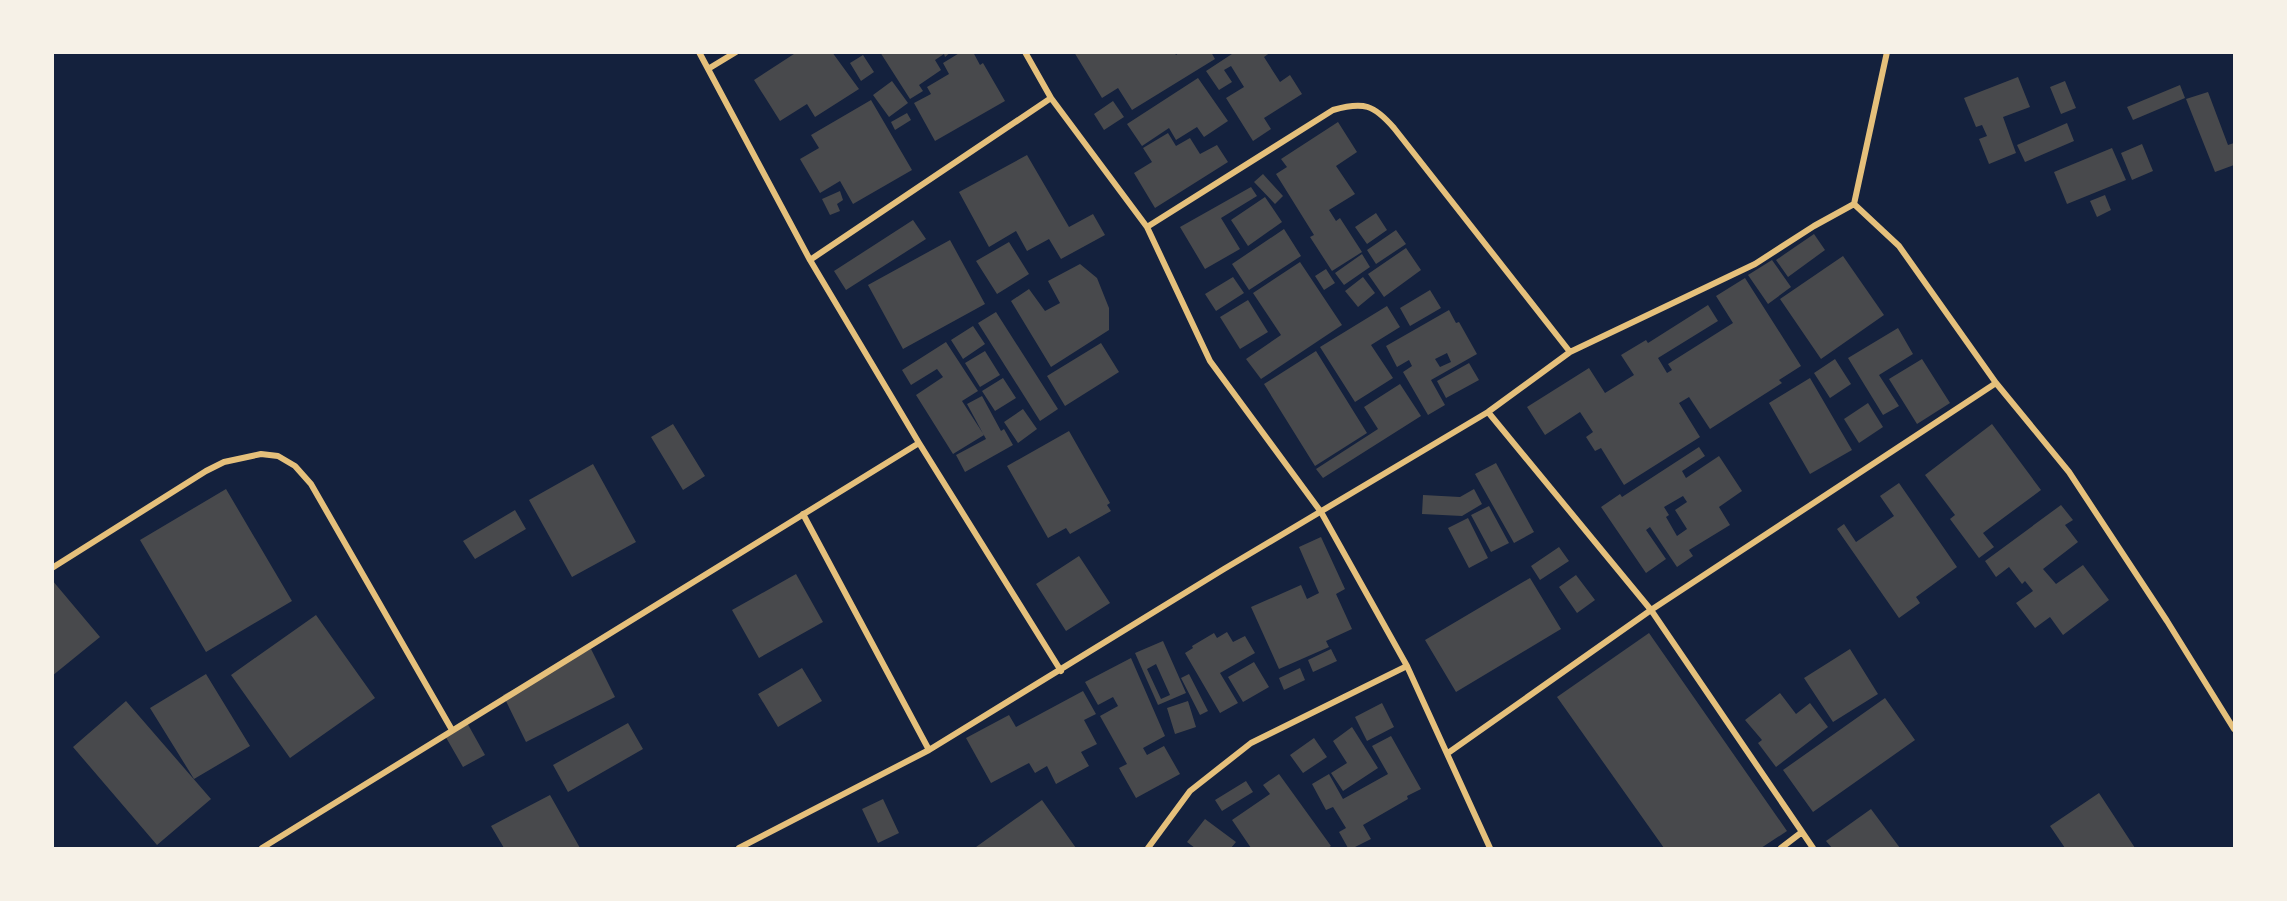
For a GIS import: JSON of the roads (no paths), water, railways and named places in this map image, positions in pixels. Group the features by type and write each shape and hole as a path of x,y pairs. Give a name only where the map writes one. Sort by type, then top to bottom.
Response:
{"street":[{"path":"699,52 810,260 919,443 1061,671"},
{"path":"708,69 736,52"},
{"path":"1025,52 1051,98 1147,226 1210,361 1321,512 1407,666 1490,849"},
{"path":"739,849 929,750 1224,569 1488,412 1570,352 1755,264 1854,204 1887,52"},
{"path":"810,260 1051,98"},
{"path":"1147,226 1333,110 1349,105 1370,107 1381,113 1394,128 1570,352"},
{"path":"1854,204 1899,246 1996,383 2069,472 2235,729"},
{"path":"1448,753 1652,610 1996,383"},
{"path":"1488,412 1652,610 1813,849"},
{"path":"262,849 919,443"},
{"path":"52,568 206,471 241,457 261,454 279,456 295,466 311,484 452,730"},
{"path":"803,514 929,750"},
{"path":"1148,849 1190,791 1251,743 1407,666"},
{"path":"1781,849 1802,832"}]}
